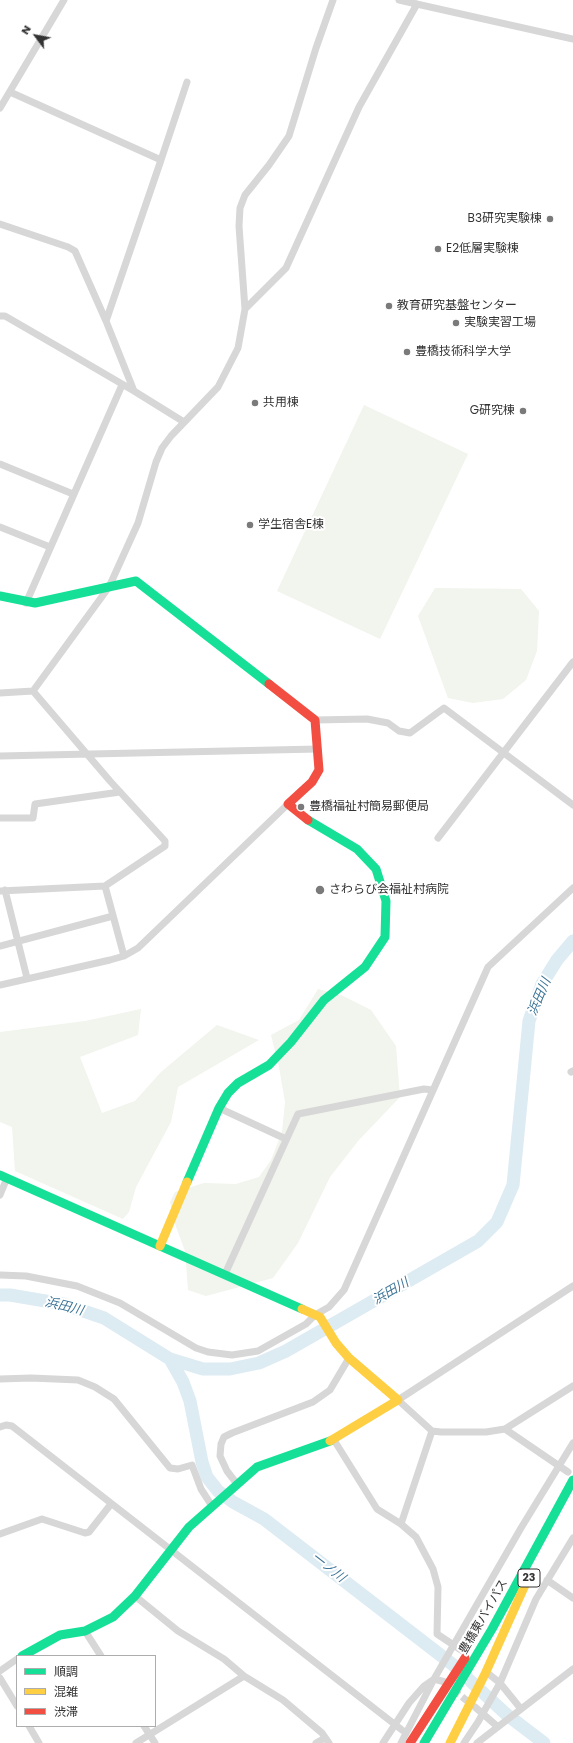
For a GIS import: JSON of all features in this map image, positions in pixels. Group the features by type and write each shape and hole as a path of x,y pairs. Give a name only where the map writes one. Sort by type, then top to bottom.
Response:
{"main road":[{"path":"0,596 26,603 35,603 136,581 315,720 319,770 312,782 288,804 308,820 357,850 376,869 386,900 385,937 365,967 324,1000 280,1054 269,1065 238,1083 228,1093 219,1108 160,1246"},
{"path":"4,1176 318,1316 336,1343 349,1358 398,1400 334,1440 257,1467 212,1505 189,1527 135,1596 113,1617 85,1631 60,1635 24,1655"},
{"name":"豊橋東バイパス","path":"424,1743 457,1688 467,1658 476,1641 492,1629 571,1478"},
{"name":"23","path":"450,1743 488,1675 571,1478"},
{"name":"23","path":"410,1743 447,1682 467,1658"}],"street":[{"path":"0,108 64,0"},
{"path":"33,691 109,587 138,523 156,462 162,448 184,422 218,387 238,348 245,309 239,226 240,208 245,195 269,165 289,136 316,48 333,0"},
{"path":"399,0 573,39"},
{"path":"245,309 286,268 359,107 418,4"},
{"path":"106,321 187,82"},
{"path":"10,92 161,160"},
{"path":"0,224 68,247 75,251 106,321 134,391"},
{"path":"0,316 5,316 69,352 184,422"},
{"path":"26,603 122,385"},
{"path":"0,464 73,494"},
{"path":"0,527 50,547"},
{"path":"438,838 573,662"},
{"path":"0,693 33,691"},
{"path":"27,978 2,891 105,886 164,846 165,841 120,792 33,691"},
{"path":"315,720 367,719 388,723 399,731 410,733 444,708 573,805"},
{"path":"0,756 318,749"},
{"path":"0,818 33,818 36,804 120,792"},
{"path":"0,985 124,956 138,948 288,804"},
{"path":"105,886 124,956"},
{"path":"0,1275 26,1276 77,1286 120,1304 196,1348 208,1352 232,1355 258,1351 318,1316 329,1307 344,1290 488,967 573,888"},
{"path":"0,946 113,916"},
{"path":"225,1274 298,1114 424,1089 433,1090"},
{"path":"219,1108 286,1138"},
{"path":"0,1195 4,1176"},
{"path":"573,1286 398,1400 432,1431 456,1432 505,1429 573,1386"},
{"path":"235,1486 220,1456 221,1444 224,1437 313,1402 330,1390 349,1358"},
{"path":"0,1379 31,1378 78,1380 95,1387 114,1399 170,1468 178,1469 192,1465 201,1489 212,1505"},
{"path":"0,1427 6,1425 12,1426 402,1730"},
{"path":"505,1429 559,1466 571,1478"},
{"path":"401,1524 432,1431"},
{"path":"334,1440 377,1509 401,1524 416,1537 433,1570 438,1587 436,1634 467,1658"},
{"path":"401,1743 438,1672 521,1528 573,1442"},
{"path":"0,1534 42,1519 85,1533 89,1532 111,1504"},
{"path":"464,1743 483,1713 498,1685 536,1599 573,1538"},
{"path":"547,1580 573,1598"},
{"path":"135,1596 178,1631 224,1659 244,1676 283,1700 327,1740"},
{"path":"85,1631 100,1655"},
{"path":"0,1672 16,1660"},
{"path":"477,1743 573,1669"},
{"path":"488,1675 521,1709"},
{"path":"136,1743 244,1676"},
{"path":"0,1678 16,1704"},
{"path":"383,1743 394,1725 424,1686 434,1679 447,1682"},
{"path":"473,1704 499,1726"},
{"path":"30,1727 39,1743"},
{"path":"145,1727 155,1743"},
{"path":"316,1743 327,1740"}],"shaded area":[{"path":"364,405 468,454 380,639 277,591"},
{"path":"435,588 521,589 539,611 537,651 526,680 503,699 473,703 448,698 418,616"},
{"path":"318,989 341,995 371,1010 396,1046 400,1097 358,1141 330,1177 298,1243 273,1278 206,1296 188,1290 185,1251 175,1224 170,1202 175,1192 204,1183 236,1184 259,1177 271,1160 282,1132 285,1102 279,1067 271,1035 299,1020"},
{"path":"141,1009 138,1035 80,1057 102,1113 135,1101 161,1072 217,1025 259,1040 178,1087 171,1122 136,1187 129,1212 123,1219 15,1171 12,1127 0,1122 0,1032 85,1021"}],"waterway":[{"name":"浜田川","path":"0,1295 10,1295 63,1304 104,1318 170,1359 203,1369 230,1369 259,1363 286,1351 478,1241 497,1222 513,1185 529,1021 542,984 557,960 573,941"},
{"name":"一ノ川","path":"170,1359 183,1382 190,1401 202,1462 207,1477 218,1491 233,1502 264,1519 452,1664 506,1714 544,1743"}],"tunnel":[{"path":"454,1690 472,1705"}],"traffic: fast":[{"path":"0,596 35,603 136,581 269,684"},
{"path":"187,1182 219,1108 228,1093 238,1083 269,1065 291,1042 324,1000 365,967 385,937 386,901 376,869 357,849 308,820"},
{"path":"0,1175 302,1309"},
{"path":"24,1655 60,1635 85,1631 113,1617 135,1596 189,1527 257,1467 330,1441"},
{"path":"424,1743 492,1629 573,1480"}],"traffic: slow":[{"path":"160,1246 187,1182"},
{"path":"302,1309 320,1317 336,1343 349,1358 398,1400 330,1441"},
{"path":"450,1743 485,1674 526,1583"}],"traffic: jam":[{"path":"269,684 315,720 319,770 312,782 288,804 308,820"},
{"path":"410,1743 465,1658"}],"place":[{"name":"B3研究実験棟","path":"550,219"},
{"name":"E2低層実験棟","path":"438,249"},
{"name":"教育研究基盤センター","path":"389,306"},
{"name":"実験実習工場","path":"456,323"},
{"name":"豊橋技術科学大学","path":"407,352"},
{"name":"共用棟","path":"255,403"},
{"name":"G研究棟","path":"523,411"},
{"name":"学生宿舎E棟","path":"250,525"},
{"name":"豊橋福祉村簡易郵便局","path":"301,807"},
{"name":"さわらび会福祉村病院","path":"320,890"}]}
